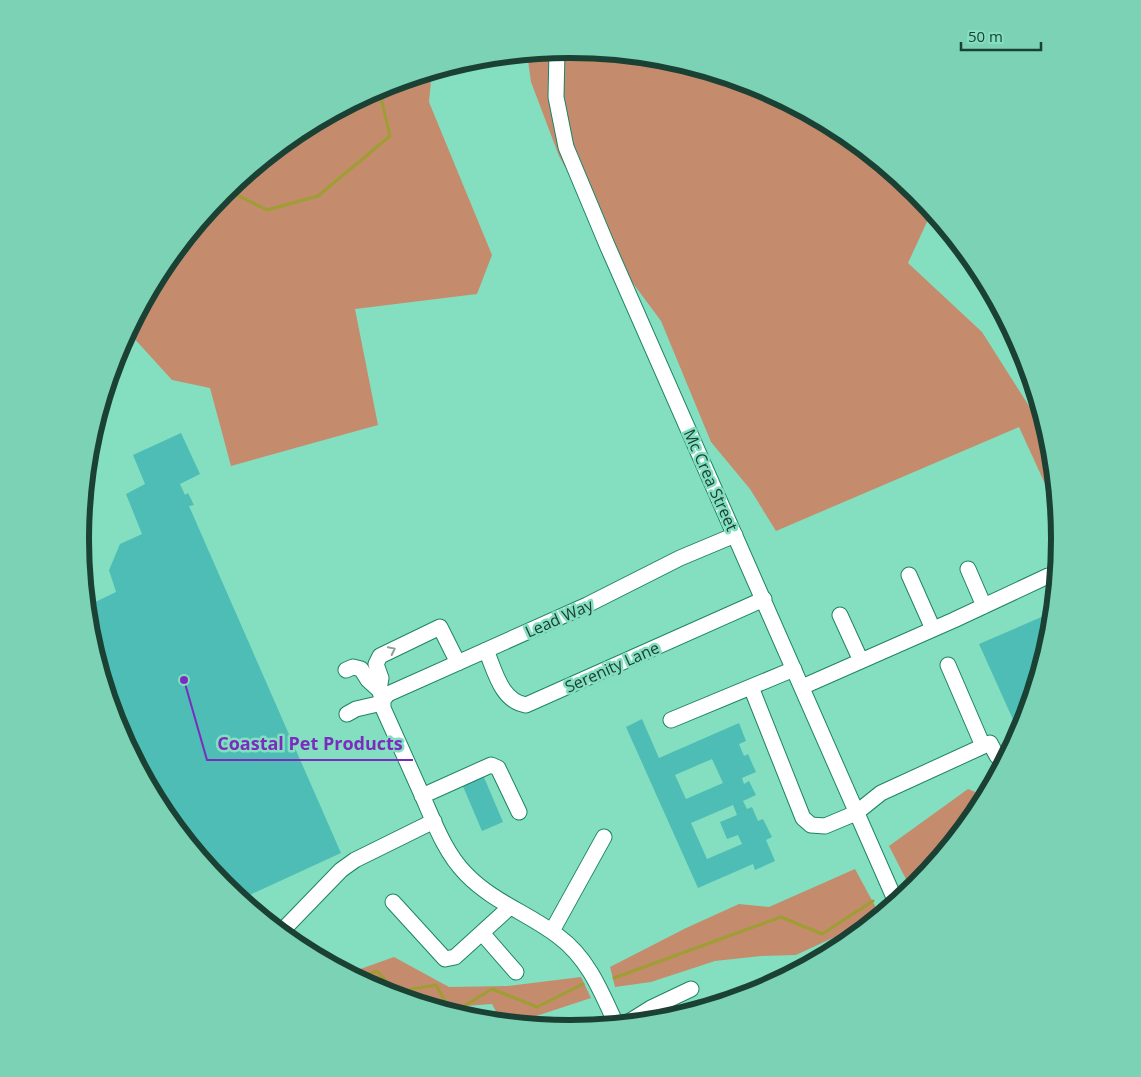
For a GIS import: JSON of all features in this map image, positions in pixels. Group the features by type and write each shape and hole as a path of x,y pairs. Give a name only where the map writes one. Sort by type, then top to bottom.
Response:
{"street":[{"name":"Mc Crea Street","path":"557,58 556,97 566,147 607,245 893,895"},
{"name":"Lead Way","path":"347,714 588,605 680,558 735,534"},
{"path":"968,569 984,606"},
{"path":"909,575 933,629"},
{"path":"802,687 1048,576"},
{"name":"Serenity Lane","path":"486,650 506,694 516,703 526,705 764,599"},
{"path":"840,615 861,661"},
{"path":"458,663 440,628 380,656 376,664 381,678 383,708 434,821 450,852 466,874 487,893 552,931 572,948 584,962 597,983 613,1017"},
{"path":"948,665 983,746"},
{"path":"346,670 353,667 361,669 381,697"},
{"path":"671,720 794,669"},
{"path":"751,687 803,818 811,824 825,826 856,813 881,793 990,743 999,757"},
{"path":"422,796 491,765 498,768 519,812"},
{"path":"287,926 341,870 355,860 434,821"},
{"path":"552,931 604,837"},
{"path":"393,902 445,959 455,957 510,907"},
{"path":"482,933 516,972"},
{"path":"641,1014 691,989"}],"shaded area":[{"path":"539,59 602,59 664,67 695,74 755,94 783,107 811,122 863,157 911,198 929,218 908,263 982,332 1035,414 1042,445 1048,491 1019,427 776,531 750,489 711,442 661,321 618,263 559,156 531,82 528,60"},
{"path":"431,78 429,102 492,255 477,294 355,309 378,425 231,466 210,388 172,380 134,338 154,298 171,271 209,221 253,177 303,139 358,107 386,94"},
{"path":"968,789 978,793 952,831 908,882 889,846"},
{"path":"855,869 877,909 848,931 796,955 761,956 715,961 651,982 615,987 610,967 686,928 739,904 769,907"},
{"path":"394,957 449,987 507,986 581,977 591,998 532,1017 508,1015 497,1013 492,1004 461,1006 416,994 358,970"}],"building":[{"path":"181,433 200,474 180,484 185,495 188,493 194,505 189,506 341,853 248,896 209,856 171,806 154,779 126,723 106,663 94,603 116,592 109,570 120,544 142,534 126,494 145,484 133,455"},
{"path":"1045,616 1035,663 1015,724 979,644"},
{"path":"642,719 659,758 739,723 746,741 739,744 744,756 748,754 756,772 742,778 744,784 749,781 756,795 743,801 747,809 752,807 758,821 763,819 772,837 766,840 775,861 755,870 753,864 698,888 626,727","holes":["712,759 723,783 686,799 675,775","733,805 737,815 720,822 727,839 738,835 742,844 707,859 691,823"]},
{"path":"483,775 503,822 482,831 462,784"}],"waterway":[{"path":"235,194 267,210 318,196 390,136 381,96"},
{"path":"614,978 781,917 822,934 873,901"},
{"path":"368,974 377,971 389,984"},
{"path":"463,1007 492,989 537,1007 583,984"},
{"path":"406,990 436,985 446,1003"}],"place":[{"name":"Coastal Pet Products","path":"184,680"}]}
